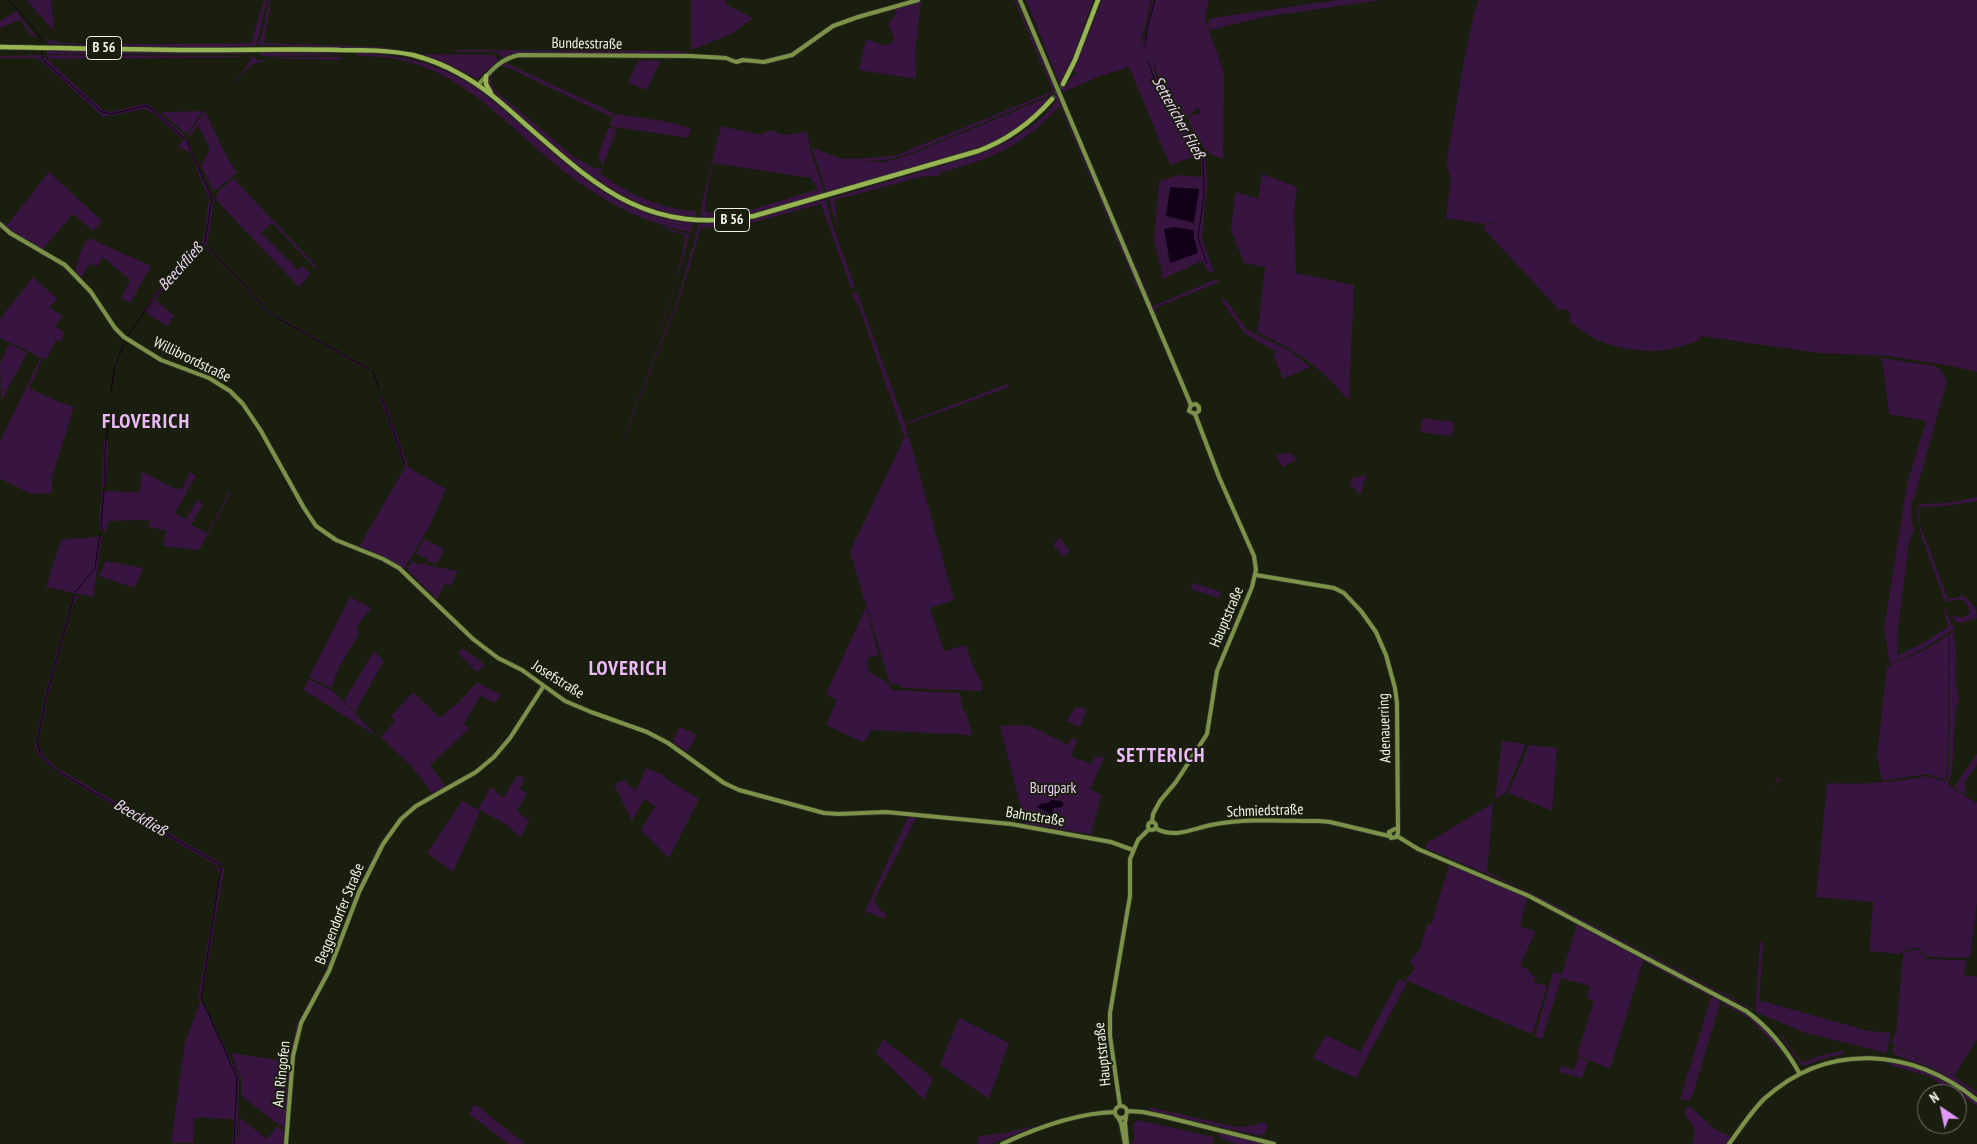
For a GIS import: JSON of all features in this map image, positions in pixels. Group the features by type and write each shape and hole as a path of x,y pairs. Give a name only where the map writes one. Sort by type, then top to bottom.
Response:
{"main road":[{"path":"1063,84 1075,60 1098,0"},
{"name":"B 56","path":"0,47 370,50 413,55 437,63 478,84 582,173 608,192 629,204 661,215 706,221 736,220 754,216 978,151 999,142 1019,130 1052,99"},
{"path":"486,76 486,84 493,96"}],"street":[{"name":"Bundesstraße","path":"486,76 496,65 507,58 524,54 715,57 730,58 736,62 743,60 764,62 795,53 833,26 918,0"},
{"path":"1020,0 1191,404 1189,411 1195,414 1199,408 1196,404 1191,404"},
{"path":"478,84 486,76"},
{"name":"Willibrordstraße","path":"0,224 10,233 50,255 68,269 91,292 115,328 124,337 166,363 208,378 230,391 243,404 263,433 313,522"},
{"name":"Hauptstraße","path":"1152,822 1153,814 1160,801 1176,782 1207,734 1217,671 1256,575 1254,556 1195,414"},
{"name":"Josefstraße","path":"313,522 320,530 336,540 399,568 477,642 498,658 522,670 543,687 580,708 659,738 730,786 782,803 833,814 876,812 932,816"},
{"name":"Adenauerring","path":"1256,575 1339,590 1360,611 1376,632 1386,655 1395,688 1398,766 1397,836"},
{"name":"Beggendorfer Straße","path":"308,1008 329,972 364,880 394,828 416,806 464,780 490,761 510,738 543,687"},
{"name":"Bahnstraße","path":"932,816 1022,825 1105,840 1133,850"},
{"name":"Schmiedstraße","path":"1155,828 1172,834 1238,821 1320,821 1376,834 1389,834"},
{"path":"1152,822 1156,824 1155,828 1153,830 1149,829 1148,824 1152,822"},
{"name":"Hauptstraße","path":"1120,1106 1110,1036 1110,1013 1130,896 1129,864 1138,840 1149,829"},
{"path":"1396,830 1389,834 1393,838 1397,836 1410,845 1529,896 1746,1011 1782,1045 1800,1074"},
{"name":"Am Ringofen","path":"286,1144 295,1046 301,1023 308,1008"},
{"path":"1729,1144 1763,1100 1800,1074 1819,1065 1844,1059 1875,1057 1905,1062 1926,1070 1957,1086 1977,1100"},
{"path":"1002,1144 1056,1123 1082,1116 1115,1112 1120,1106 1125,1107 1128,1111 1162,1116 1274,1144"},
{"path":"1126,1144 1125,1123 1128,1111"},
{"path":"1115,1112 1122,1124 1126,1144"},
{"path":"1118,1117 1126,1116"}],"green space":[{"path":"26,0 51,0 54,30 52,29"},
{"path":"264,0 267,0 256,46 187,48 46,44 50,40 61,43 114,44 251,43"},
{"path":"269,0 271,0 264,43 382,47 424,54 494,55 498,59 477,79 446,63 406,52 370,48 258,45 262,36"},
{"path":"691,0 726,0 725,4 753,18 731,34 691,50"},
{"path":"1014,0 1016,0 1056,92 911,153 885,160 861,161 885,162 912,154 1056,94 1096,189 1060,106 1032,132 1005,150 939,173 939,176 925,176 834,200 838,232 829,199 987,151 1021,134 1050,110 1057,100 1052,99 1045,102 1038,111 1021,125 989,144 827,193 812,148 842,159 897,155 1053,91"},
{"path":"1026,0 1093,0 1074,55 1061,81 1064,86 1078,72 1073,72 1102,0 1151,0 1142,37 1142,47 1153,0 1209,0 1205,15 1206,22 1224,73 1223,159 1210,154 1205,149 1191,127 1188,118 1194,114 1198,115 1200,109 1197,108 1187,117 1183,115 1157,74 1152,59 1155,74 1204,153 1170,165 1129,67 1098,77 1063,92"},
{"path":"1337,0 1381,0 1264,17 1210,30 1208,26 1209,20 1213,18"},
{"path":"1479,0 1977,0 1977,372 1889,356 1819,353 1701,336 1698,341 1668,349 1655,351 1637,350 1617,347 1586,334 1569,321 1571,315 1566,310 1559,310 1484,229 1484,225 1492,222 1486,224 1446,218 1451,179 1447,165 1448,153 1463,66 1474,13"},
{"path":"921,1 915,51 916,79 859,70 866,39 882,45 891,44 894,39 888,23 896,15 894,8"},
{"path":"16,11 37,38 30,34 20,20 0,28 0,21"},
{"path":"454,50 677,51 691,53 689,55 519,53 503,58 496,52 456,52"},
{"path":"47,51 251,52 250,54 47,54"},
{"path":"259,52 344,54 264,56 260,55"},
{"path":"356,53 385,55 412,60 452,74 490,98 595,186 617,200 640,211 665,219 693,223 691,232 657,223 625,210 579,183 495,112 448,78 422,66 392,59 359,56"},
{"path":"42,55 103,110 114,111 137,105 149,105 185,136 182,139 153,113 145,109 103,117 40,60 36,58 0,58 0,56"},
{"path":"46,55 239,56 240,57 49,59"},
{"path":"252,56 259,61 271,57 343,57 340,60 271,58 251,65 239,79 227,85 240,77"},
{"path":"638,60 660,61 647,90 628,83"},
{"path":"506,63 613,113 611,117 511,69 500,66 493,73 491,82 496,91 574,157 596,169 602,168 600,173 610,181 645,200 670,208 696,211 695,217 666,212 639,203 613,190 566,156 500,98 490,85 489,77 491,74 500,64 503,66"},
{"path":"203,111 188,133 185,133 161,112"},
{"path":"205,111 228,159 237,172 214,192 201,166 210,149 198,125 189,137 188,135"},
{"path":"614,114 658,120 691,128 688,138 609,126"},
{"path":"721,126 762,135 769,130 784,135 807,132 811,153 825,193 779,207 732,217 700,218 702,202","holes":["713,163 811,178 818,189 754,209 728,213 705,212 706,196"]},
{"path":"608,128 617,129 603,166 598,155"},
{"path":"186,137 212,196 213,206 207,244 159,294 146,313 144,311 155,293 201,245 204,238 209,199 190,152 178,147"},
{"path":"1205,155 1207,182 1202,238 1214,272 1207,271 1202,261 1162,279 1162,270 1154,241 1159,181 1178,175 1202,177 1199,157"},
{"path":"49,172 102,221 93,231 73,214 42,250 13,233 0,220 7,225"},
{"path":"1262,174 1297,187 1294,215 1296,273 1354,285 1349,397 1347,399 1328,378 1309,362 1261,332 1255,332 1258,330 1265,267 1244,263 1231,230 1235,192 1258,199"},
{"path":"233,178 317,267 316,269 272,223 261,233 298,270 302,266 311,274 299,287 216,200 217,193"},
{"path":"1105,192 1141,275 1142,279"},
{"path":"1097,193 1138,287 1137,288"},
{"path":"826,199 831,221 854,285 852,291 821,204 747,224 701,228 680,297 620,444 678,298 699,224 740,222"},
{"path":"660,226 688,234 689,236 673,296 643,374 675,288 685,240 683,234"},
{"path":"89,238 151,266 130,303 121,298 130,280 103,257 96,267 90,263 81,277 75,272 81,250"},
{"path":"207,248 273,315 272,316"},
{"path":"33,277 58,299 49,307 63,316 55,326 64,332 61,343 56,340 46,360 0,338 0,319"},
{"path":"1142,279 1153,306 1217,279 1219,282 1155,308 1156,316 1143,287"},
{"path":"854,292 858,295 905,424 908,434 904,436 859,307 852,295"},
{"path":"1225,299 1247,330 1290,351 1310,367 1283,379 1273,354 1277,352 1245,334 1221,300"},
{"path":"156,300 174,316 167,326 147,314"},
{"path":"275,315 370,369 370,371 275,317"},
{"path":"9,344 27,353 1,401 0,363"},
{"path":"1882,358 1935,366 1941,371 1947,381 1912,501 1911,518 1914,531 1909,542 1897,635 1897,656 1948,627 1943,606 1954,629 1922,649 1890,665 1884,628 1907,484 1926,421 1889,414"},
{"path":"40,359 42,360 29,388 74,407 52,477 52,493 32,494 0,479 0,441"},
{"path":"1008,384 1009,387 907,424 907,422"},
{"path":"379,396 383,398 409,468 446,489 430,525 404,569 385,558 359,547 405,467"},
{"path":"1422,418 1454,422 1452,436 1420,432"},
{"path":"905,436 909,437 954,600 930,608 944,651 966,645 971,663 981,682 982,691 902,688 900,685 890,684 850,552"},
{"path":"104,441 108,441 106,487 102,486"},
{"path":"1291,453 1297,459 1283,468 1275,455"},
{"path":"141,471 173,488 182,489 190,472 196,476 175,513 186,519 197,500 203,504 191,525 207,533 228,496 228,492 231,493 199,550 163,546 166,531 148,526 150,520 109,521 106,532 100,529 102,491 140,492"},
{"path":"1366,475 1360,495 1350,484 1352,478"},
{"path":"1977,497 1977,501 1946,506 1919,507 1920,504 1947,503"},
{"path":"1919,507 1920,525 1948,599 1963,596 1973,605 1977,618 1959,623 1952,616 1963,617 1970,613 1970,611 1968,606 1959,599 1946,602 1922,536 1919,522"},
{"path":"102,536 93,597 46,587 61,540"},
{"path":"1060,538 1070,552 1063,557 1053,544"},
{"path":"424,539 444,549 438,563 426,561 427,559 416,553"},
{"path":"106,561 143,568 135,588 99,576"},
{"path":"411,562 458,571 451,586 445,583 437,599 407,570"},
{"path":"1193,583 1221,592 1219,598 1190,589"},
{"path":"73,595 78,596 73,603 48,695 38,744 44,756 57,768 56,771 38,755 35,746 46,690"},
{"path":"350,597 371,608 356,628 359,634 340,665 331,688 309,677"},
{"path":"866,607 878,653 877,656 869,657 867,661 869,672 888,683 891,690 960,693 962,710 965,710 972,735 871,730 865,741 862,742 826,725 837,700 826,694"},
{"path":"1953,632 1956,650 1955,680 1959,699 1955,713 1952,773 1948,782 1946,781 1949,768 1949,634"},
{"path":"1948,635 1948,767 1945,780 1927,774 1882,781 1877,756 1887,667 1928,648"},
{"path":"463,648 485,665 477,672 458,653"},
{"path":"374,651 384,661 355,712 344,701"},
{"path":"309,679 333,691 377,736 303,690"},
{"path":"477,682 500,695 495,703 480,696 464,724 470,728 430,765 445,786 432,793 412,767 381,737 395,721 391,716 413,692 440,718 461,700"},
{"path":"1076,707 1087,709 1080,727 1066,721"},
{"name":"Burgpark","path":"1000,726 1030,726 1068,745 1072,738 1077,741 1071,756 1091,764 1094,758 1105,756 1090,789 1101,795 1091,834 1026,824 1024,821"},
{"path":"679,727 697,735 687,752 674,743"},
{"path":"1502,741 1524,744 1525,746 1506,792 1495,800"},
{"path":"1529,745 1557,748 1552,811 1508,793"},
{"path":"1977,754 1977,764 1964,783 1967,794 1958,791 1954,787"},
{"path":"646,768 666,776 665,778 699,799 669,858 641,830 655,806 644,799 632,821 614,784 625,780 636,791"},
{"path":"59,769 222,864 219,866 214,864 58,773"},
{"path":"518,775 524,779 520,789 527,793 517,811 529,821 521,837 505,824 478,809 491,787 503,798"},
{"path":"1926,776 1947,782 1956,791 1977,803 1977,903 1970,958 1927,957 1918,948 1904,950 1900,954 1869,951 1873,902 1816,897 1827,783 1778,780 1774,788 1776,779 1852,784 1889,782"},
{"path":"462,801 480,811 453,872 427,853"},
{"path":"1493,803 1487,872 1534,894 1753,1009 1520,888 1425,848 1427,843"},
{"path":"908,817 916,818 874,900 881,911 886,913 884,919 865,911"},
{"path":"1449,865 1527,897 1520,926 1535,932 1520,966 1530,970 1529,973 1535,976 1533,982 1547,986 1531,1034 1405,980 1416,968 1409,962 1420,949 1427,924 1431,925"},
{"path":"214,866 223,867 224,870 201,1000 198,999 220,873"},
{"path":"345,920 326,975 300,1022 289,1061 296,1026 325,972"},
{"path":"1577,924 1719,1000 1720,1003 1693,1094 1689,1100 1680,1100 1711,997 1643,961 1610,1069 1577,1055 1594,1001 1587,998 1590,986 1561,978 1542,1040 1535,1036 1553,972 1562,974"},
{"path":"1760,942 1763,943 1759,1002 1762,1001 1868,1031 1890,1033 1887,1053 1806,1033 1755,1012"},
{"path":"1919,950 1926,959 1966,960 1964,975 1977,977 1977,1039 1954,1076 1892,1043 1893,1037 1896,1035 1903,954 1904,952"},
{"path":"1399,979 1407,983 1356,1078 1314,1059 1313,1057 1321,1040 1326,1035 1360,1052"},
{"path":"202,1001 239,1077 237,1144 232,1144 234,1119 193,1118 193,1143 171,1143 185,1042"},
{"path":"1724,1002 1740,1010 1766,1029 1773,1036 1781,1051 1749,1018 1722,1003"},
{"path":"959,1018 1009,1043 989,1099 940,1065"},
{"path":"1780,1034 1800,1060 1804,1062 1826,1054 1843,1051 1843,1054 1804,1066"},
{"path":"883,1039 933,1078 924,1100 876,1053"},
{"path":"1895,1047 1965,1084 1958,1084 1931,1068 1893,1054 1892,1049"},
{"path":"231,1053 291,1062 286,1126 282,1127 241,1096 241,1078"},
{"path":"1578,1057 1588,1061 1582,1078 1559,1072 1561,1066 1574,1070"},
{"path":"1889,1062 1901,1064 1924,1072 1947,1084 1939,1084 1928,1076 1890,1065"},
{"path":"1967,1085 1977,1092 1977,1095 1967,1089"},
{"path":"1967,1096 1977,1102 1977,1106 1967,1099"},
{"path":"475,1104 525,1144 509,1144 469,1114"},
{"path":"1149,1107 1237,1127 1264,1122 1268,1125 1264,1134 1259,1136 1149,1110"},
{"path":"1686,1107 1692,1108 1714,1129 1732,1137 1726,1144 1692,1144 1694,1131 1685,1116"},
{"path":"240,1118 267,1139 277,1126 285,1132 284,1144 238,1144"},
{"path":"1137,1120 1214,1137 1212,1144 1133,1144 1132,1141 1135,1140 1133,1124"},
{"path":"1038,1125 991,1144 977,1144 979,1136 1005,1133"},
{"path":"1220,1133 1262,1144 1237,1144 1219,1138 1218,1135"}],"shaded area":[{"path":"1170,187 1199,189 1194,223 1166,216"},
{"path":"1174,227 1194,230 1198,253 1170,263 1164,229"},
{"path":"1052,800 1061,801 1064,804 1062,807 1054,808 1051,814 1037,807 1040,804"}],"waterway":[{"name":"Beeckfließ","path":"9,0 34,28 43,43"},
{"name":"Settericher Fließ","path":"1145,47 1147,29 1155,0"},
{"name":"Beeckfließ","path":"42,50 42,59 102,112 111,114 145,106 150,108 186,140 211,196 205,242 156,294 128,336"},
{"name":"Settericher Fließ","path":"1148,61 1153,76 1201,150 1204,194 1198,237 1207,264"},
{"path":"209,248 272,315"},
{"path":"276,317 369,369"},
{"name":"Beeckfließ","path":"117,361 125,341"},
{"name":"Beeckfließ","path":"111,392 115,365"},
{"path":"373,371 379,390"},
{"path":"381,396 405,464"},
{"name":"Beeckfließ","path":"105,486 105,450 109,419"},
{"name":"Beeckfließ","path":"103,529 101,527 104,490"},
{"name":"Beeckfließ","path":"75,592 95,568 100,534"},
{"name":"Beeckfließ","path":"54,768 40,754 37,743 47,693 74,596"},
{"name":"Beeckfließ","path":"59,772 220,865"},
{"name":"Beeckfließ","path":"201,998 221,868"},
{"name":"Beeckfließ","path":"203,1002 237,1078 234,1144"}],"tunnel":[{"path":"1052,99 1063,84"}],"district":[{"name":"FLOVERICH","path":"146,422"},
{"name":"LOVERICH","path":"628,669"},
{"name":"SETTERICH","path":"1161,756"}]}
